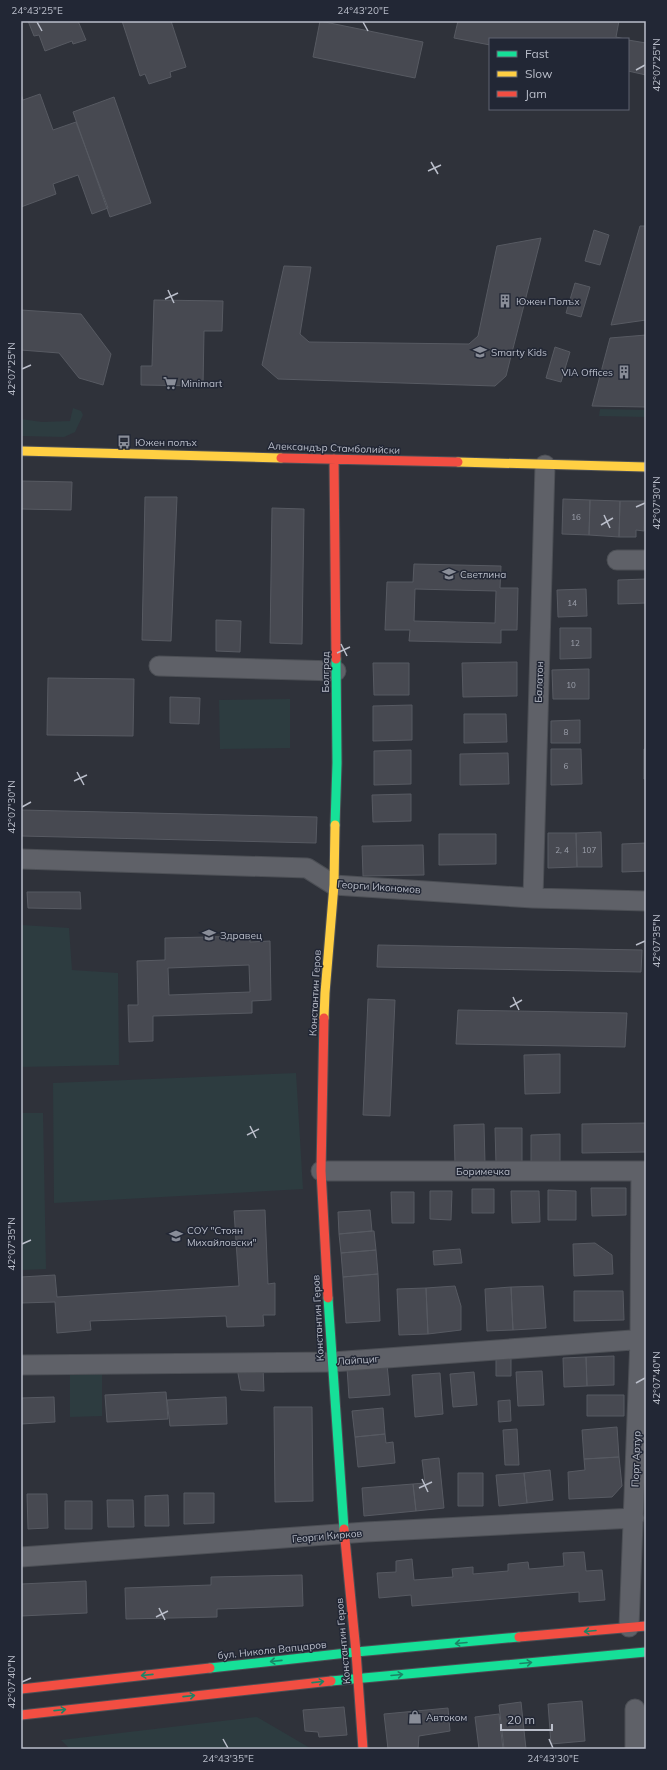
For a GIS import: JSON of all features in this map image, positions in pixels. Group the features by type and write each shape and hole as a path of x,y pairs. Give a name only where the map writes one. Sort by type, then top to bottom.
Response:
{"street":[{"name":"Александър Стамболийски","path":"21,451 646,467"},
{"name":"Болград","path":"334,459 336,671 334,884"},
{"name":"Балатон","path":"533,898 545,465"},
{"path":"618,560 646,560"},
{"path":"159,666 336,671"},
{"name":"Георги Икономов","path":"21,859 307,868 334,884 533,898 646,901"},
{"name":"Константин Геров","path":"334,884 325,993 321,1171 344,1534 356,1652 363,1749"},
{"name":"Боримечка","path":"321,1171 644,1171"},
{"name":"Порт Артур","path":"638,1627 634,1518 641,1464 644,1171"},
{"name":"Лайпциг","path":"21,1365 332,1362 643,1339"},
{"name":"Георги Кирков","path":"21,1556 344,1534 634,1518"},
{"name":"бул. Никола Вапцаров","path":"21,1689 356,1652 638,1627"},
{"path":"21,1715 358,1678 646,1652"},
{"path":"635,1709 635,1749"}],"shaded area":[{"path":"73,408 81,411 83,415 75,432 64,437 21,436 21,419 42,422 70,421"},
{"path":"600,409 646,410 646,417 599,416"},
{"path":"290,699 290,748 220,749 219,700"},
{"path":"21,925 69,928 72,970 118,973 119,1065 21,1067"},
{"path":"296,1073 303,1189 54,1203 53,1083"},
{"path":"21,1113 43,1113 46,1269 21,1270"},
{"path":"70,1365 102,1365 102,1416 70,1417"},
{"path":"257,1717 310,1748 70,1749 61,1740"}],"building":[{"path":"28,21 78,21 86,40 73,44 72,41 45,51 39,35 34,36"},
{"path":"122,21 171,21 186,67 170,72 171,77 149,84 145,74 140,76"},
{"path":"320,21 423,42 415,78 313,57"},
{"path":"458,21 619,21 616,37 620,38 489,38 489,45 454,38"},
{"path":"629,40 646,43 646,75 629,71"},
{"path":"21,94 23,100 40,94 53,130 76,122 108,208 92,214 78,175 53,184 56,194 21,207"},
{"path":"114,97 151,203 110,217 73,112"},
{"path":"640,226 646,226 646,320 611,325"},
{"path":"594,230 609,235 600,265 585,261"},
{"name":"Южен Полъх","path":"541,238 506,376 495,386 278,379 262,365 284,266 311,267 300,334 309,342 469,344 478,336 497,246"},
{"path":"575,283 590,287 581,317 566,313"},
{"path":"154,300 223,301 222,331 204,331 203,386 141,385 141,366 152,366"},
{"path":"21,310 81,314 111,354 103,385 79,378 59,353 21,350"},
{"name":"VIA Offices","path":"646,335 646,407 592,406 610,338"},
{"path":"555,347 570,352 561,382 546,378"},
{"path":"21,481 72,482 71,510 21,509"},
{"path":"145,497 177,497 171,641 142,640"},
{"path":"563,499 590,500 589,535 562,534"},
{"path":"590,500 620,501 619,537 589,535"},
{"path":"620,501 645,501 644,531 636,530 636,537 619,537"},
{"path":"272,508 304,509 302,644 270,643"},
{"path":"414,564 501,566 500,588 518,588 517,630 501,630 501,643 409,641 410,630 385,630 387,582 413,582","holes":["415,589 496,591 495,623 414,621"]},
{"path":"646,579 646,603 618,604 618,580"},
{"path":"586,589 587,616 558,617 557,590"},
{"path":"216,620 241,621 240,652 216,651"},
{"path":"560,628 591,628 591,658 560,659"},
{"path":"517,662 517,696 463,697 462,663"},
{"path":"373,663 409,663 409,695 374,695"},
{"path":"589,669 589,699 553,699 552,670"},
{"path":"48,678 134,679 133,736 47,735"},
{"path":"170,697 200,698 199,724 170,723"},
{"path":"412,705 412,740 373,741 373,706"},
{"path":"464,714 506,714 507,742 464,743"},
{"path":"580,720 580,743 551,743 551,721"},
{"path":"551,749 581,749 582,784 551,785"},
{"path":"644,749 646,749 646,779 644,779"},
{"path":"411,750 411,784 374,785 374,751"},
{"path":"508,753 509,784 460,785 460,754"},
{"path":"411,794 411,821 373,822 372,795"},
{"path":"21,810 317,817 316,843 21,836"},
{"path":"601,832 602,867 577,867 576,833"},
{"path":"548,833 576,833 577,867 548,868"},
{"path":"439,834 496,834 496,864 439,865"},
{"path":"646,843 646,871 622,872 622,844"},
{"path":"423,845 424,875 363,876 362,846"},
{"path":"27,892 80,892 81,909 28,908"},
{"path":"250,936 250,942 270,941 271,1000 252,1001 252,1013 153,1016 153,1041 129,1042 128,1005 138,1005 137,961 165,960 165,938","holes":["249,965 250,992 169,995 168,968"]},
{"path":"378,945 642,950 641,972 377,967"},
{"path":"368,999 395,1000 390,1116 363,1115"},
{"path":"458,1010 627,1013 625,1047 456,1044"},
{"path":"560,1054 560,1093 525,1094 524,1055"},
{"path":"646,1123 646,1152 582,1153 582,1124"},
{"path":"484,1124 485,1164 455,1165 454,1125"},
{"path":"495,1128 522,1128 522,1164 496,1164"},
{"path":"560,1134 560,1165 531,1166 531,1135"},
{"path":"591,1188 626,1188 626,1215 592,1216"},
{"path":"472,1189 494,1189 494,1213 472,1213"},
{"path":"548,1190 576,1191 576,1220 548,1220"},
{"path":"430,1191 452,1191 451,1220 430,1219"},
{"path":"511,1191 539,1191 540,1222 512,1223"},
{"path":"391,1192 414,1192 414,1223 392,1223"},
{"path":"265,1210 268,1284 275,1283 275,1315 263,1315 264,1326 227,1327 226,1316 90,1321 91,1330 57,1333 55,1302 21,1303 21,1277 55,1275 57,1297 239,1286 234,1211"},
{"path":"370,1210 372,1231 339,1234 338,1212"},
{"path":"374,1231 376,1250 341,1253 339,1234"},
{"path":"595,1243 612,1255 613,1274 574,1276 573,1244"},
{"path":"460,1249 462,1263 434,1265 433,1251"},
{"path":"376,1250 378,1274 343,1277 341,1253"},
{"path":"378,1274 380,1321 346,1323 343,1277"},
{"path":"455,1286 461,1306 461,1330 428,1334 426,1288"},
{"path":"543,1286 546,1328 513,1330 511,1287"},
{"path":"511,1287 513,1330 487,1331 485,1289"},
{"path":"426,1288 428,1334 399,1335 397,1289"},
{"path":"574,1291 623,1291 624,1320 574,1321"},
{"path":"496,1356 511,1356 511,1376 496,1376"},
{"path":"614,1356 614,1385 587,1386 586,1357"},
{"path":"586,1357 587,1386 564,1387 563,1358"},
{"path":"387,1364 390,1395 349,1398 347,1368"},
{"path":"263,1367 264,1391 241,1390 237,1368"},
{"path":"542,1371 544,1405 518,1406 516,1372"},
{"path":"474,1372 477,1405 453,1407 450,1374"},
{"path":"440,1373 443,1414 415,1417 412,1375"},
{"path":"166,1392 168,1419 107,1422 105,1395"},
{"path":"587,1395 624,1395 624,1416 587,1416"},
{"path":"54,1397 55,1422 21,1424 21,1398"},
{"path":"226,1397 227,1424 170,1426 167,1400"},
{"path":"510,1400 511,1421 499,1422 498,1401"},
{"path":"274,1407 312,1407 313,1501 275,1502"},
{"path":"383,1408 385,1434 355,1437 352,1411"},
{"path":"617,1427 619,1457 584,1459 582,1430"},
{"path":"517,1429 519,1465 505,1465 503,1430"},
{"path":"385,1434 386,1443 393,1442 395,1463 358,1467 355,1437"},
{"path":"619,1457 622,1486 612,1497 569,1499 568,1472 585,1470 584,1459"},
{"path":"439,1458 444,1508 416,1511 413,1484 425,1483 422,1460"},
{"path":"550,1470 553,1500 527,1503 524,1473"},
{"path":"458,1473 483,1473 483,1506 458,1506"},
{"path":"524,1473 527,1503 499,1506 496,1475"},
{"path":"413,1484 416,1511 364,1516 362,1488"},
{"path":"184,1493 214,1493 214,1523 184,1524"},
{"path":"27,1494 47,1494 48,1528 28,1529"},
{"path":"168,1495 169,1526 145,1526 145,1496"},
{"path":"107,1500 133,1500 134,1527 108,1527"},
{"path":"65,1501 92,1501 92,1529 65,1529"},
{"path":"584,1552 586,1571 602,1570 605,1600 579,1602 579,1592 412,1606 411,1595 379,1598 377,1573 396,1572 396,1561 412,1559 414,1580 453,1577 452,1569 473,1567 473,1574 508,1571 508,1564 528,1562 529,1569 564,1566 563,1553"},
{"path":"302,1575 303,1606 217,1609 217,1617 126,1619 125,1588 211,1585 211,1577"},
{"path":"86,1581 87,1613 21,1616 21,1584"},
{"path":"582,1701 585,1741 551,1744 548,1704"},
{"path":"521,1702 526,1749 504,1749 499,1705"},
{"path":"344,1707 347,1735 319,1737 318,1732 305,1731 303,1710"},
{"path":"448,1708 450,1731 419,1736 418,1749 388,1749 384,1714"},
{"path":"499,1714 503,1749 479,1749 475,1717"}],"traffic: fast":[{"path":"335,825 337,763 336,659"},
{"path":"328,1298 344,1529"},
{"path":"210,1668 356,1652 519,1637"},
{"path":"331,1681 646,1652"}],"traffic: slow":[{"path":"21,451 281,458"},
{"path":"458,462 646,467"},
{"path":"324,1018 334,885 335,825"}],"traffic: jam":[{"path":"281,458 458,462"},
{"path":"334,459 336,659"},
{"path":"324,1018 321,1171 328,1298"},
{"path":"344,1529 356,1652 363,1749"},
{"path":"519,1637 646,1626"},
{"path":"21,1689 210,1668"},
{"path":"21,1715 331,1681"}],"place":[{"name":"Южен Полъх","path":"505,301"},
{"name":"Smarty Kids","path":"480,352"},
{"name":"VIA Offices","path":"624,372"},
{"name":"Minimart","path":"170,383"},
{"name":"Южен полъх","path":"124,442"},
{"name":"Светлина","path":"449,574"},
{"name":"Здравец","path":"209,935"},
{"name":"СОУ \"Стоян Михайловски\"","path":"176,1236"},
{"name":"Автоком","path":"415,1717"}]}
